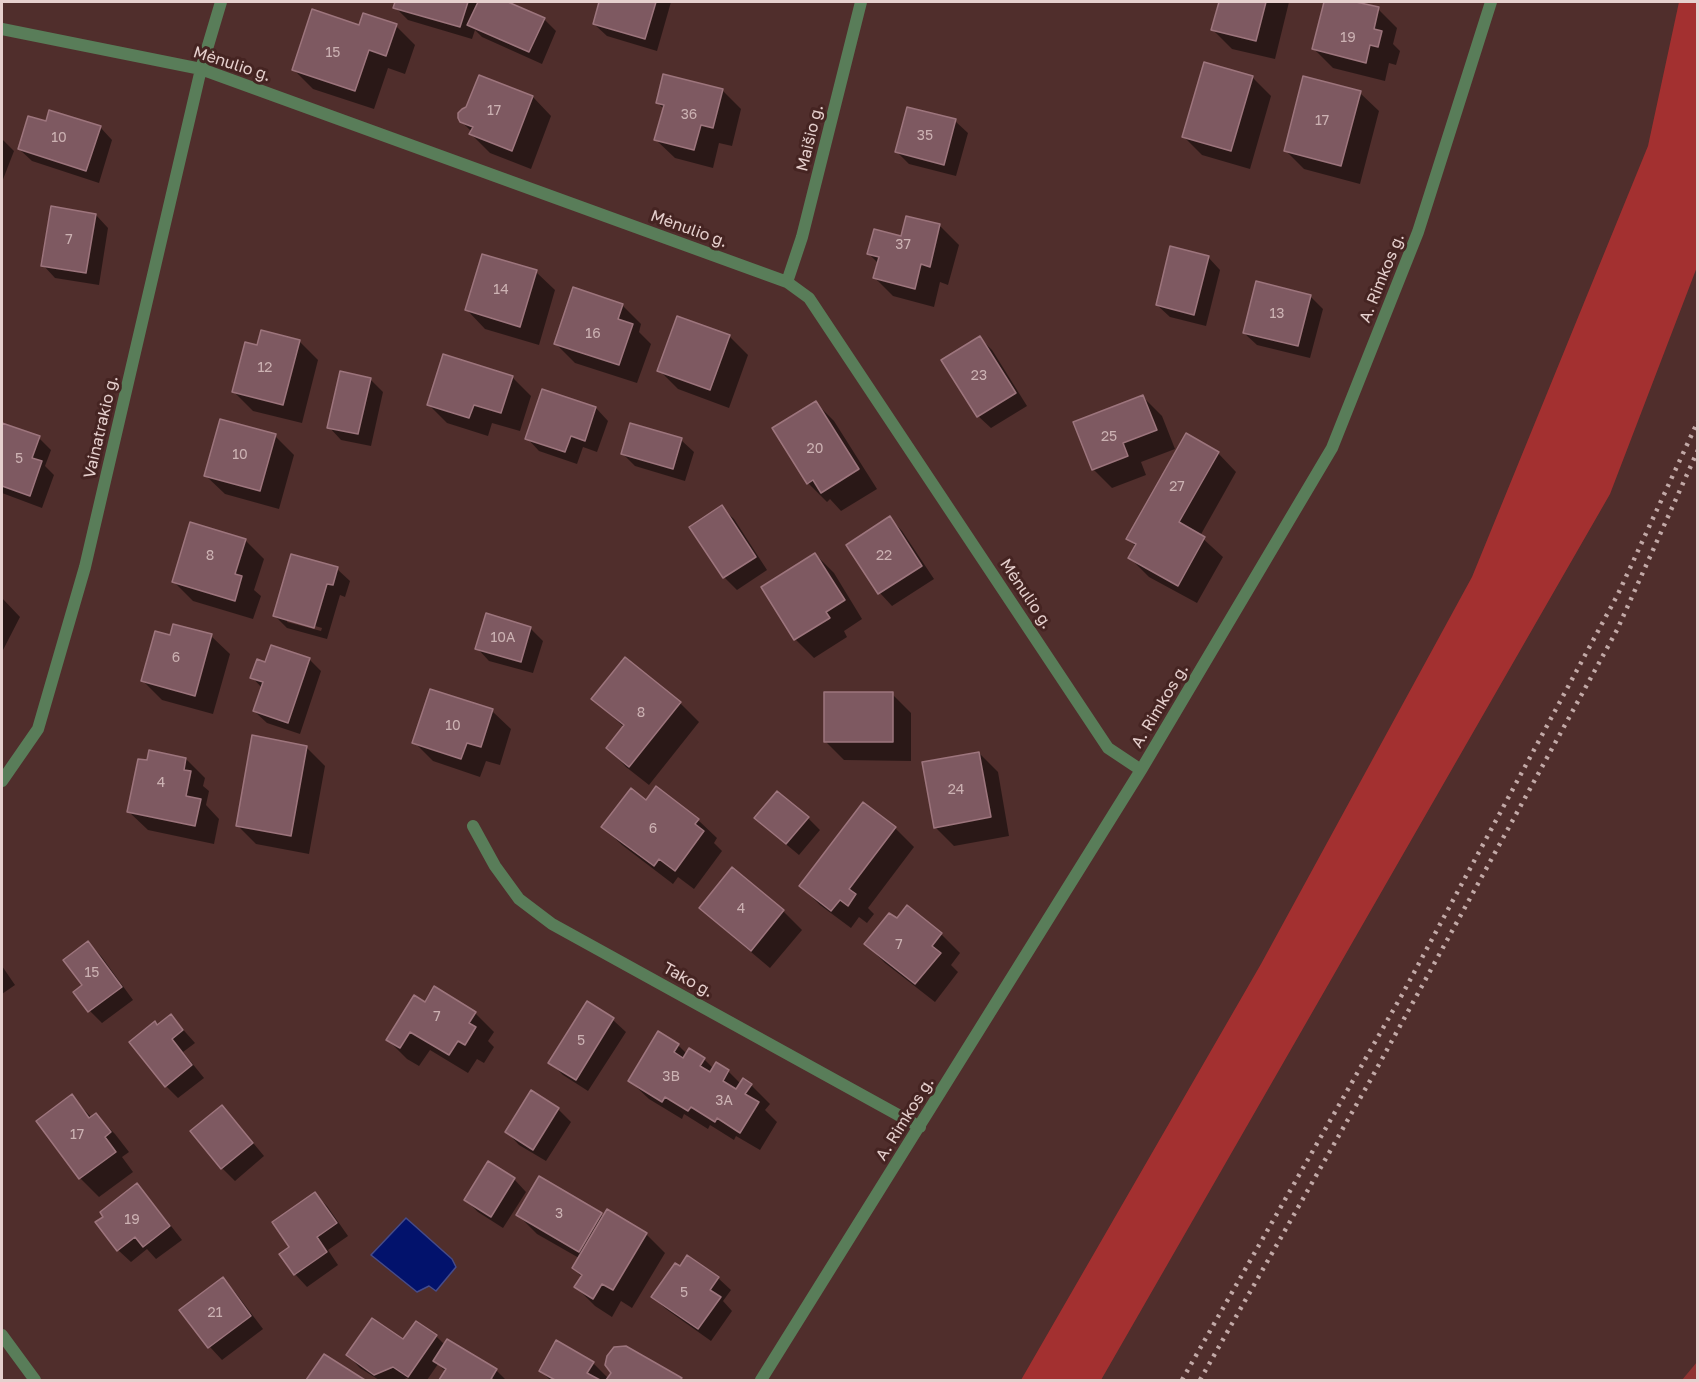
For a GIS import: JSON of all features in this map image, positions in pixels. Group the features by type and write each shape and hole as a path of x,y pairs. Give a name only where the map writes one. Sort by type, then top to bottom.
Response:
{"street":[{"name":"Vainatrakio g.","path":"2,781 38,729 85,567 201,69 221,2"},
{"name":"Maišio g.","path":"787,282 802,237 861,2"},
{"name":"A. Rimkos g.","path":"761,1380 1141,770 1332,448 1418,232 1491,2"},
{"name":"Mėnulio g.","path":"2,30 201,69 787,282 809,298 1108,748 1141,770"},
{"name":"Tako g.","path":"473,826 495,866 519,899 552,924 920,1127"},
{"path":"2,1335 35,1380"}],"shaded area":[{"path":"1679,2 1697,2 1697,267 1610,494 1101,1380 1021,1380 1261,964 1472,577 1648,146"},
{"path":"406,1218 452,1259 456,1267 436,1291 429,1286 417,1292 371,1255"},
{"path":"1697,1362 1697,1380 1682,1380"}],"building":[{"path":"395,2 468,2 460,27 393,8"},
{"path":"478,2 508,2 545,18 529,52 467,25"},
{"path":"599,2 656,2 645,39 593,24"},
{"path":"1219,2 1266,2 1256,41 1211,30"},
{"path":"1324,2 1356,2 1379,7 1374,29 1382,31 1378,47 1370,45 1366,63 1312,49"},
{"path":"312,9 359,25 363,13 397,24 386,56 369,50 355,91 292,70"},
{"path":"1204,62 1253,76 1231,151 1182,137"},
{"path":"663,74 723,89 713,128 701,125 694,150 654,140 664,105 656,103"},
{"path":"479,75 533,96 512,151 469,134 473,127 460,122 458,118 458,113 466,107"},
{"path":"1303,76 1361,91 1341,166 1284,151"},
{"path":"907,107 956,119 944,165 895,152"},
{"path":"49,110 101,126 86,171 18,149 28,116 46,121"},
{"path":"51,206 96,214 86,273 41,266"},
{"path":"906,216 940,224 930,267 921,264 915,289 873,278 879,257 867,254 874,229 901,236"},
{"path":"1170,246 1209,256 1194,315 1156,305"},
{"path":"482,254 537,270 520,327 465,310"},
{"path":"1256,281 1311,295 1298,346 1243,333"},
{"path":"573,287 623,304 618,319 633,324 619,365 554,344"},
{"path":"677,316 730,335 710,390 657,371"},
{"path":"261,330 300,340 283,405 232,392 245,342 257,345"},
{"path":"980,336 1016,393 977,417 941,360"},
{"path":"443,354 513,376 501,413 474,405 469,418 427,405"},
{"path":"340,371 371,378 358,434 327,428"},
{"path":"542,389 596,407 585,441 571,436 565,452 525,439"},
{"path":"1143,395 1157,430 1123,443 1128,456 1092,470 1073,422"},
{"path":"816,401 859,469 821,493 813,480 807,484 772,428"},
{"path":"220,419 276,434 260,491 204,476"},
{"path":"2,423 40,436 32,458 42,461 30,496 2,486"},
{"path":"630,423 682,438 673,469 621,454"},
{"path":"1186,433 1219,452 1179,522 1205,537 1178,586 1128,558 1136,544 1126,539"},
{"path":"722,505 756,557 723,578 689,527"},
{"path":"890,516 922,566 878,594 846,545"},
{"path":"190,522 246,539 235,574 242,576 235,601 172,582"},
{"path":"815,553 845,600 826,612 830,618 794,640 761,587"},
{"path":"291,554 338,567 333,585 327,584 314,628 273,616"},
{"path":"486,613 531,627 521,662 475,649"},
{"path":"173,624 212,634 195,696 141,681 155,631 170,635"},
{"path":"271,645 310,658 288,723 253,711 263,682 250,678 257,659 265,662"},
{"path":"625,657 681,702 629,767 606,748 624,725 591,699"},
{"path":"430,689 493,709 481,747 467,743 461,759 412,743"},
{"path":"824,692 893,692 893,742 824,742"},
{"path":"252,735 307,746 291,836 236,826"},
{"path":"149,750 186,758 184,770 191,771 186,796 201,799 195,826 127,812 138,759 147,760"},
{"path":"979,752 991,817 934,828 922,762"},
{"path":"656,786 699,819 695,824 704,831 675,871 659,859 654,866 601,827 631,788 646,800"},
{"path":"777,791 809,817 786,844 754,818"},
{"path":"863,802 896,827 849,889 856,894 848,906 840,900 831,911 799,886"},
{"path":"732,867 784,910 751,951 699,908"},
{"path":"907,905 942,933 932,946 941,953 915,984 864,944 889,913 897,918"},
{"path":"88,941 122,987 88,1012 73,992 82,985 63,960"},
{"path":"434,986 476,1012 469,1023 476,1027 465,1045 458,1041 449,1055 410,1032 400,1048 386,1040 414,995 425,1002"},
{"path":"587,1001 614,1018 576,1080 548,1063"},
{"path":"171,1014 183,1030 172,1039 192,1065 165,1087 129,1042 155,1021 157,1025"},
{"path":"658,1031 679,1044 674,1052 683,1058 689,1048 705,1058 700,1066 710,1072 716,1062 729,1070 723,1081 736,1089 743,1078 752,1084 745,1094 759,1102 740,1133 717,1118 715,1122 691,1107 688,1111 665,1097 662,1102 628,1081"},
{"path":"531,1090 559,1108 533,1150 505,1132"},
{"path":"72,1094 89,1118 96,1113 111,1132 105,1137 116,1152 79,1179 36,1121"},
{"path":"222,1105 253,1143 221,1169 190,1131"},
{"path":"488,1161 515,1178 491,1217 464,1200"},
{"path":"539,1176 602,1213 579,1252 516,1215"},
{"path":"137,1183 170,1226 143,1247 135,1237 117,1251 95,1222 103,1217 100,1212"},
{"path":"315,1192 337,1223 317,1237 327,1252 294,1275 279,1254 289,1247 272,1222"},
{"path":"607,1209 647,1233 613,1290 602,1284 593,1299 574,1287 582,1275 572,1268"},
{"path":"687,1255 719,1277 710,1290 721,1297 698,1329 651,1297 675,1263 680,1266"},
{"path":"223,1277 251,1316 208,1348 179,1310"},
{"path":"372,1318 403,1339 416,1321 437,1335 408,1377 393,1367 374,1375 346,1355"},
{"path":"447,1339 497,1369 491,1379 494,1380 439,1380 446,1369 433,1361"},
{"path":"556,1340 594,1362 587,1373 600,1380 555,1380 539,1371"},
{"path":"626,1346 682,1378 680,1380 606,1380 611,1373 605,1365 607,1356 614,1347"},
{"path":"324,1354 365,1380 306,1380"}],"railway":[{"path":"1182,1380 1403,993 1618,594 1698,421"},
{"path":"1200,1380 1371,1079 1617,630 1698,450"}]}
